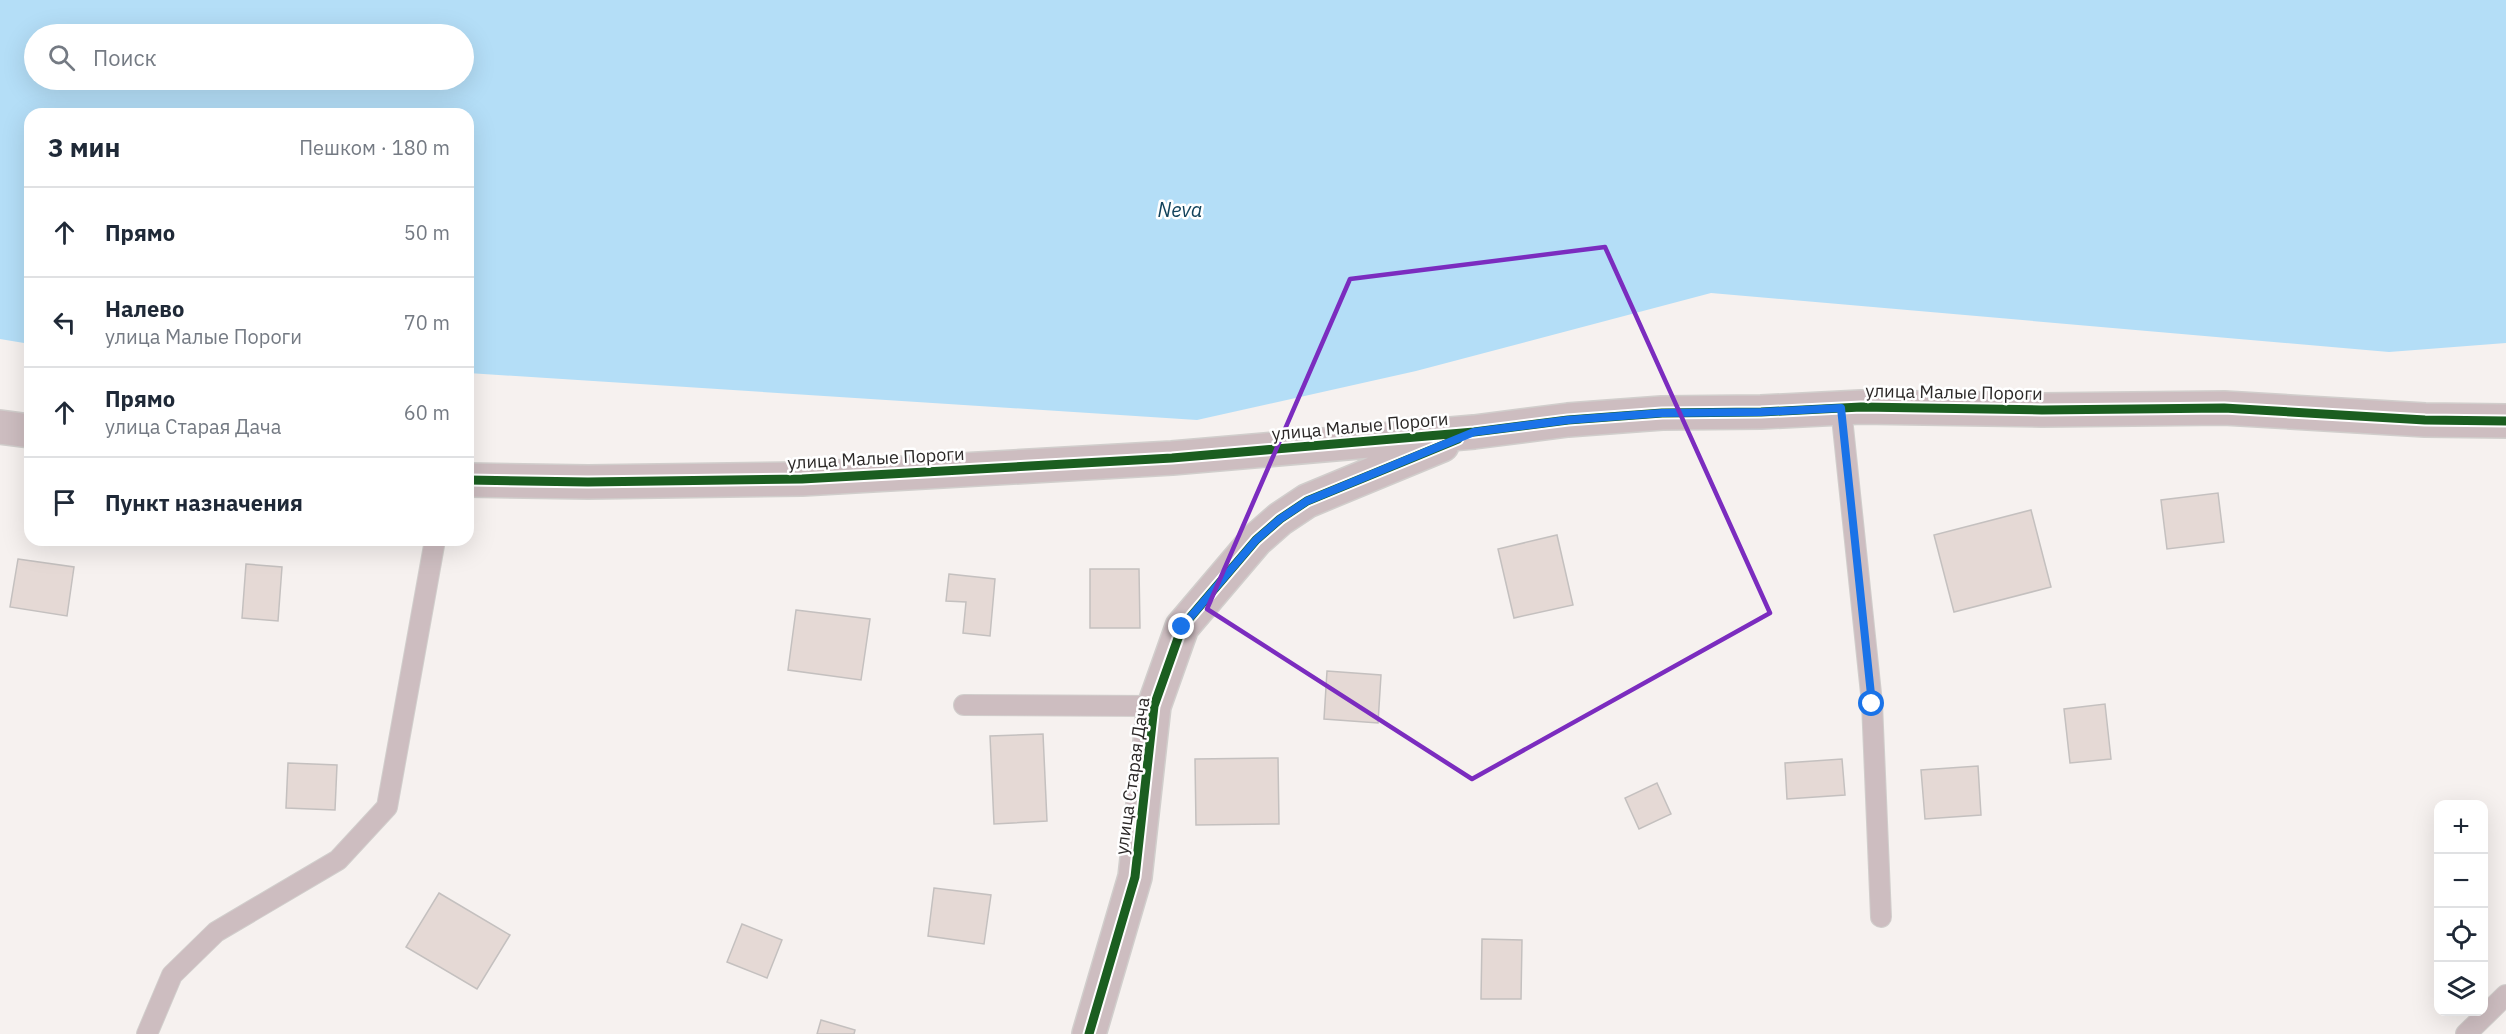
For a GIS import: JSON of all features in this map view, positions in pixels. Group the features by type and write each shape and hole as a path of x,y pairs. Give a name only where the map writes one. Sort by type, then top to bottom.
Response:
{"street":[{"name":"улица Малые Пороги","path":"474,480 588,482 802,479 1172,458 1662,413 1841,408 2042,410 2224,408 2504,424"},
{"path":"0,427 24,430"},
{"name":"улица Старая Дача","path":"1089,1034 1135,877 1154,706 1182,627 1256,540 1280,519 1307,501 1474,432"}],"lane":[{"path":"1841,408 1872,704 1881,916"},
{"path":"147,1034 172,975 216,932 338,860 387,807 434,546"},
{"path":"964,705 1154,706"},
{"path":"2466,1034 2506,995"}],"highlighted area":[{"path":"1605,247 1770,613 1472,779 1207,609 1350,279"}],"water":[{"name":"Neva","path":"0,0 2506,0 2506,343 2389,352 1711,293 1416,371 1197,420 474,373 474,108 24,108 24,343 0,339"}],"building":[{"path":"2218,493 2224,542 2167,549 2161,500"},
{"path":"2031,510 2051,587 1954,612 1934,535"},
{"path":"1557,535 1573,605 1514,618 1498,549"},
{"path":"18,559 74,567 67,616 10,607"},
{"path":"246,564 282,567 278,621 242,618"},
{"path":"1090,569 1139,569 1140,628 1090,628"},
{"path":"949,574 995,579 990,636 963,633 966,602 946,601"},
{"path":"796,610 870,619 861,680 788,670"},
{"path":"1327,671 1381,675 1378,723 1324,719"},
{"path":"2105,704 2111,759 2070,763 2064,709"},
{"path":"1043,734 1047,821 994,824 990,736"},
{"path":"1278,758 1279,824 1196,825 1195,759"},
{"path":"1842,759 1845,795 1787,799 1785,763"},
{"path":"288,763 337,765 335,810 286,808"},
{"path":"1978,766 1981,815 1925,819 1921,770"},
{"path":"1657,783 1671,814 1639,829 1625,798"},
{"path":"934,888 991,895 984,944 928,936"},
{"path":"439,893 510,935 477,989 406,947"},
{"path":"742,924 782,940 767,978 727,962"},
{"path":"1482,939 1522,940 1521,999 1481,999"},
{"path":"821,1020 855,1030 854,1034 817,1034"}],"cycle path":[{"path":"474,480 588,482 802,479 1172,458 1662,413 1761,412 1861,407 2042,410 2224,408 2425,420 2506,421"},
{"path":"1089,1034 1135,877 1154,706 1182,627 1256,540 1280,519 1307,501 1458,439"}],"route":[{"path":"1182,627 1256,540 1280,519 1307,501 1474,432 1568,420 1662,413 1841,408 1872,704"}]}
